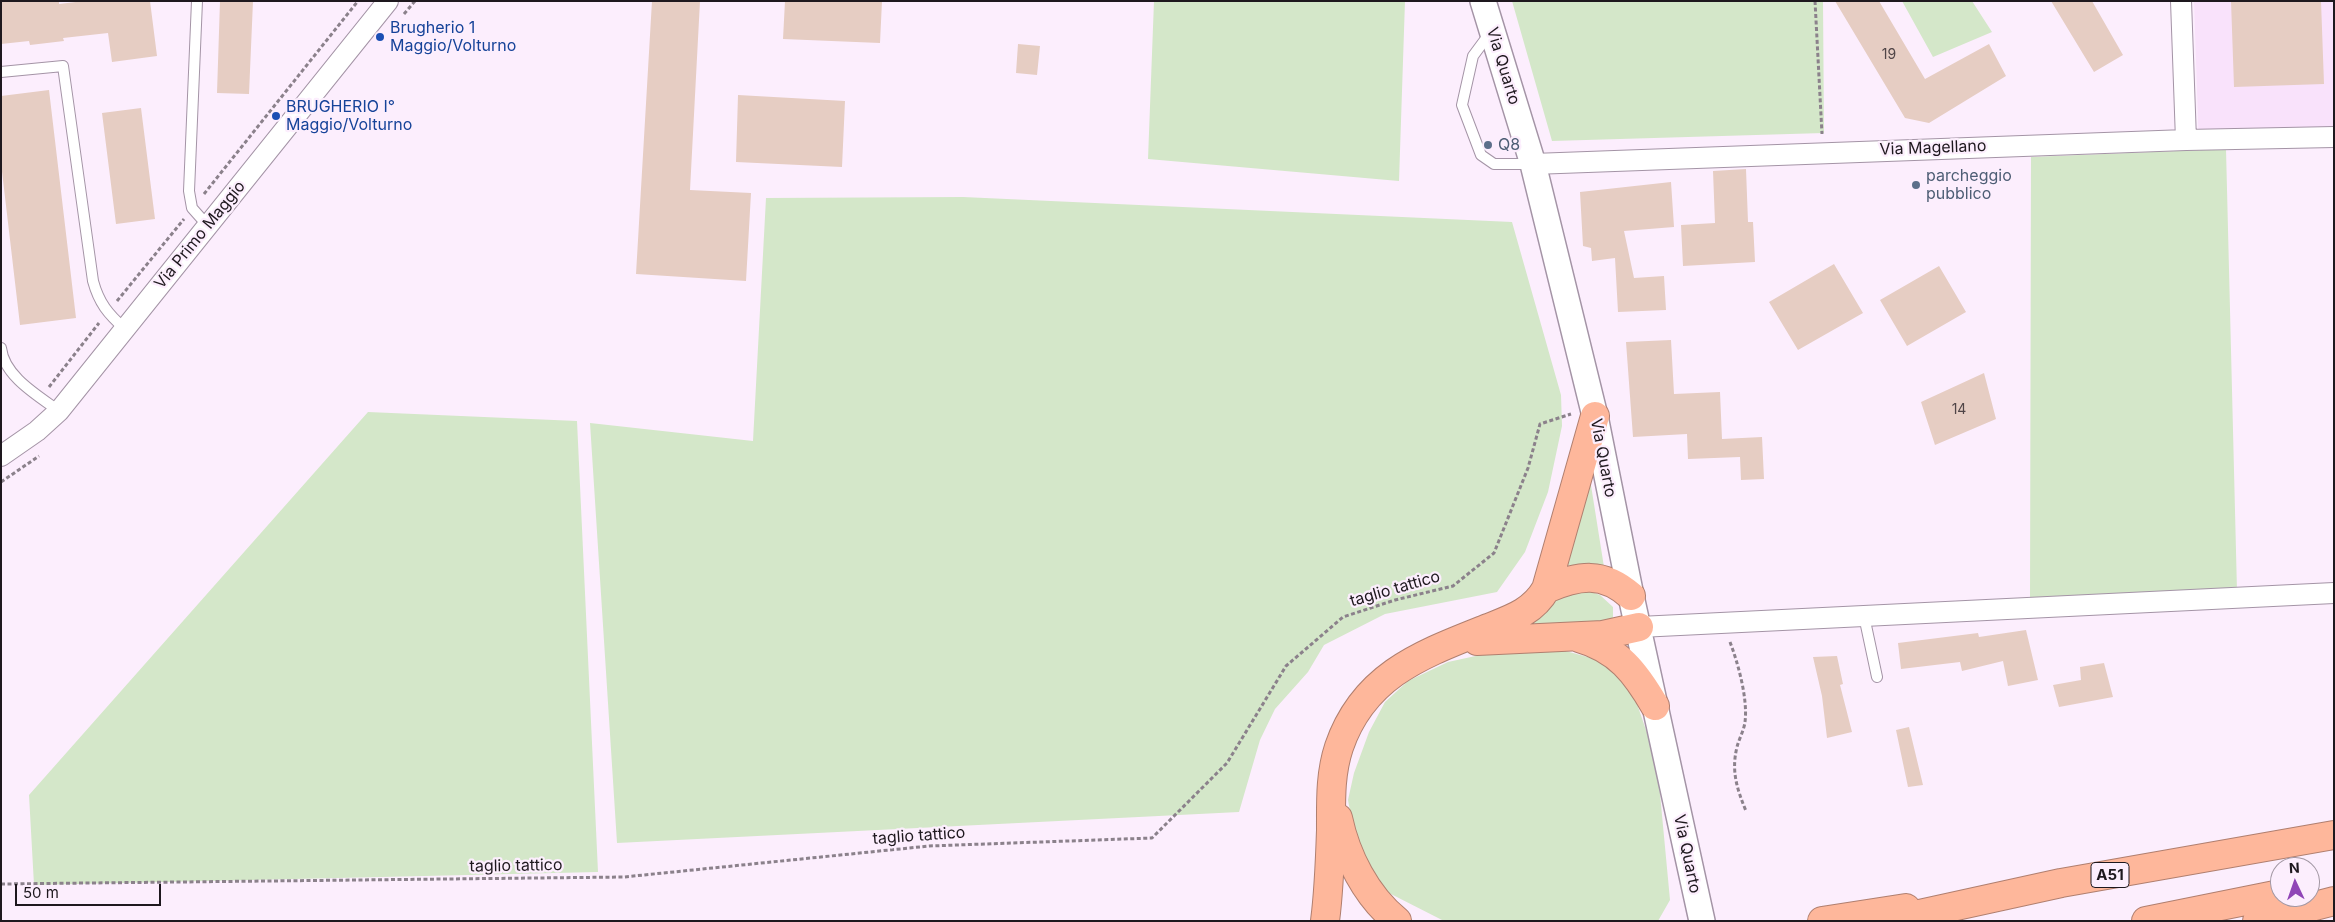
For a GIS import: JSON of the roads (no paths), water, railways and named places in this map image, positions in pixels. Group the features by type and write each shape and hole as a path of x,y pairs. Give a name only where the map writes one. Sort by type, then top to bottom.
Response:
{"highway":[{"path":"1325,921 1330,865 1331,788 1334,766 1341,741 1352,719 1365,699 1382,682 1404,665 1523,613 1533,606 1546,589 1594,410"},
{"path":"1546,589 1575,579 1597,578 1617,584 1631,596"},
{"path":"1453,642 1611,634 1639,627"},
{"path":"1570,636 1597,645 1628,666 1636,675 1654,706"},
{"path":"1331,788 1339,824 1356,868 1377,900 1397,921"},
{"name":"A51","path":"1888,921 2061,884 2334,835"},
{"path":"2320,885 2334,883"},
{"path":"1822,921 2061,884"},
{"path":"2146,921 2270,896"},
{"path":"2257,921 2334,901"}],"street":[{"name":"Via Primo Maggio","path":"1,456 37,431 59,411 388,1"},
{"name":"Via Quarto","path":"1483,1 1533,164 1594,410 1654,706 1702,921"},
{"path":"2181,1 2186,140"},
{"name":"Via Magellano","path":"1533,164 1822,152 2334,137"},
{"path":"1639,627 2334,593"}],"lane":[{"path":"197,1 189,191 192,208 208,226"},
{"path":"1492,31 1473,56 1462,105 1481,155 1494,164 1533,164"},
{"path":"1,72 63,66 97,298 106,313 125,329"},
{"path":"1,348 3,360 8,369 59,411"},
{"path":"1864,616 1877,677"}],"place":[{"name":"Brugherio 1 Maggio/Volturno","path":"380,37"},
{"name":"BRUGHERIO I° Maggio/Volturno","path":"276,116"},
{"name":"Q8","path":"1488,145"},
{"name":"parcheggio pubblico","path":"1916,185"}]}
